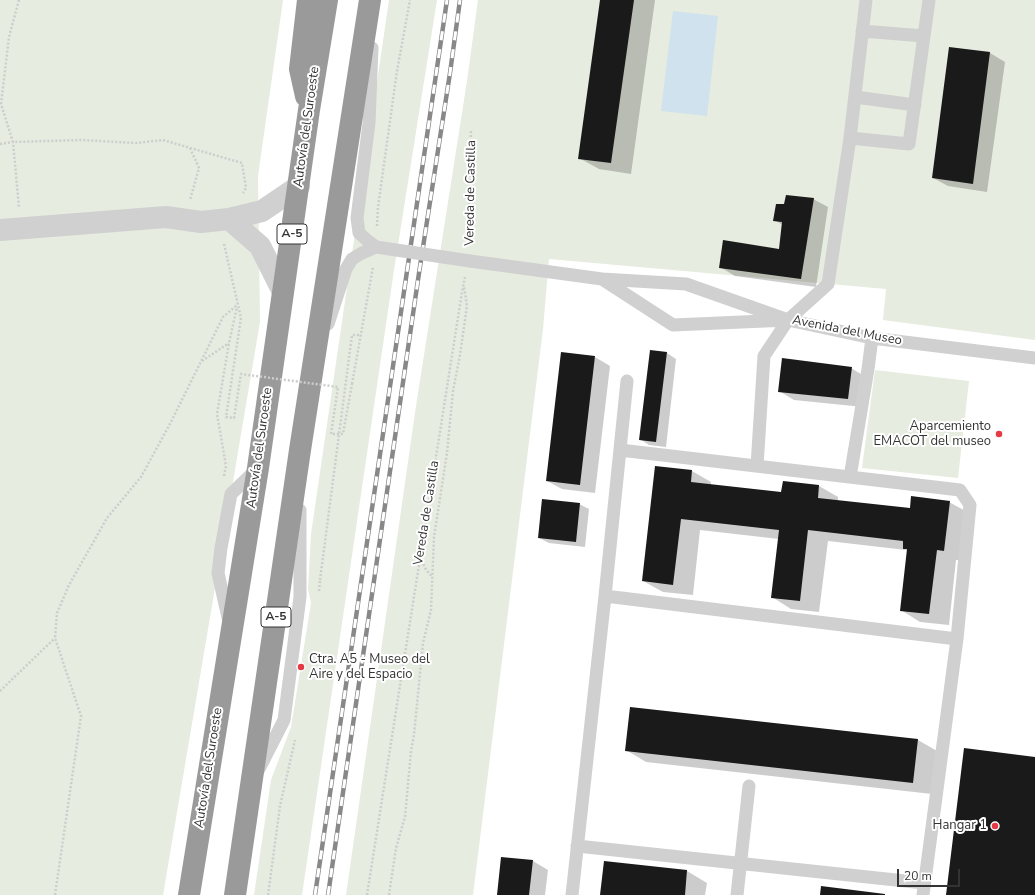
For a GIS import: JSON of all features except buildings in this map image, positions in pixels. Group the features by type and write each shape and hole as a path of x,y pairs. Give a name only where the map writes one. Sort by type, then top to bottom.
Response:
{"highway":[{"path":"308,0 300,69 309,110"},
{"name":"Autovía del Suroeste","path":"189,895 258,468 309,110 327,0"},
{"name":"A-5","path":"235,895 300,450 370,0"}],"street":[{"path":"0,230 166,218 201,222 229,219 262,210 299,186"},
{"path":"229,219 260,246 283,292"}],"lane":[{"path":"313,367 346,268 352,259 376,247 360,233 357,218 369,123 374,0"},
{"path":"757,466 764,356 788,320 828,284 850,138 866,0"},
{"path":"850,138 909,144 929,0"},
{"path":"862,31 924,36"},
{"path":"855,97 915,105"},
{"name":"Avenida del Museo","path":"376,247 602,279 673,325 788,320 872,338 1035,358"},
{"path":"598,278 686,284 788,320"},
{"path":"850,477 872,338"},
{"path":"572,895 627,380"},
{"path":"577,846 740,864 923,889 957,639 970,505 960,490 620,450"},
{"path":"605,596 957,639"},
{"path":"737,895 748,786"}],"path":[{"path":"19,0 9,37 1,104 13,142 21,228"},
{"path":"0,144 13,142 82,140 136,143 163,140 242,163 246,188 229,219 224,245 240,318 226,417 234,418 241,374 338,387 331,434 343,434 376,247 378,207 397,71 410,0"},
{"name":"Vereda de Castilla","path":"367,895 464,283 470,261 469,205 472,130"},
{"path":"388,895 396,848 405,817 407,783 414,734 423,643 431,610 434,537 447,453 453,391 467,306 464,283"},
{"path":"226,466 217,414 237,305"},
{"path":"56,895 81,716 55,638 57,613 69,585 107,518 141,477 172,422 223,317 237,305"},
{"path":"317,585 320,580 352,335 361,335"},
{"path":"201,361 229,343"},
{"path":"420,557 425,568 432,577"},
{"path":"0,691 55,638"}],"shaded area":[{"path":"0,0 283,0 258,176 260,322 163,895 0,895"},
{"path":"389,0 437,0 394,270 302,895 254,895 271,780 291,727 311,603 308,589 311,534"},
{"path":"478,0 1035,0 1035,340 883,320 886,289 549,259 543,329 473,895 346,895 416,406 467,81"},
{"path":"875,370 969,381 958,478 862,468"}],"water":[{"path":"673,11 718,16 707,116 661,111"}],"railway":[{"path":"315,895 447,0"},
{"path":"328,895 460,0"}],"place":[{"name":"Aparcemiento EMACOT del museo","path":"999,434"},
{"name":"Ctra. A5 - Museo del Aire y del Espacio","path":"301,667"},
{"name":"Hangar 1","path":"995,826"}]}
